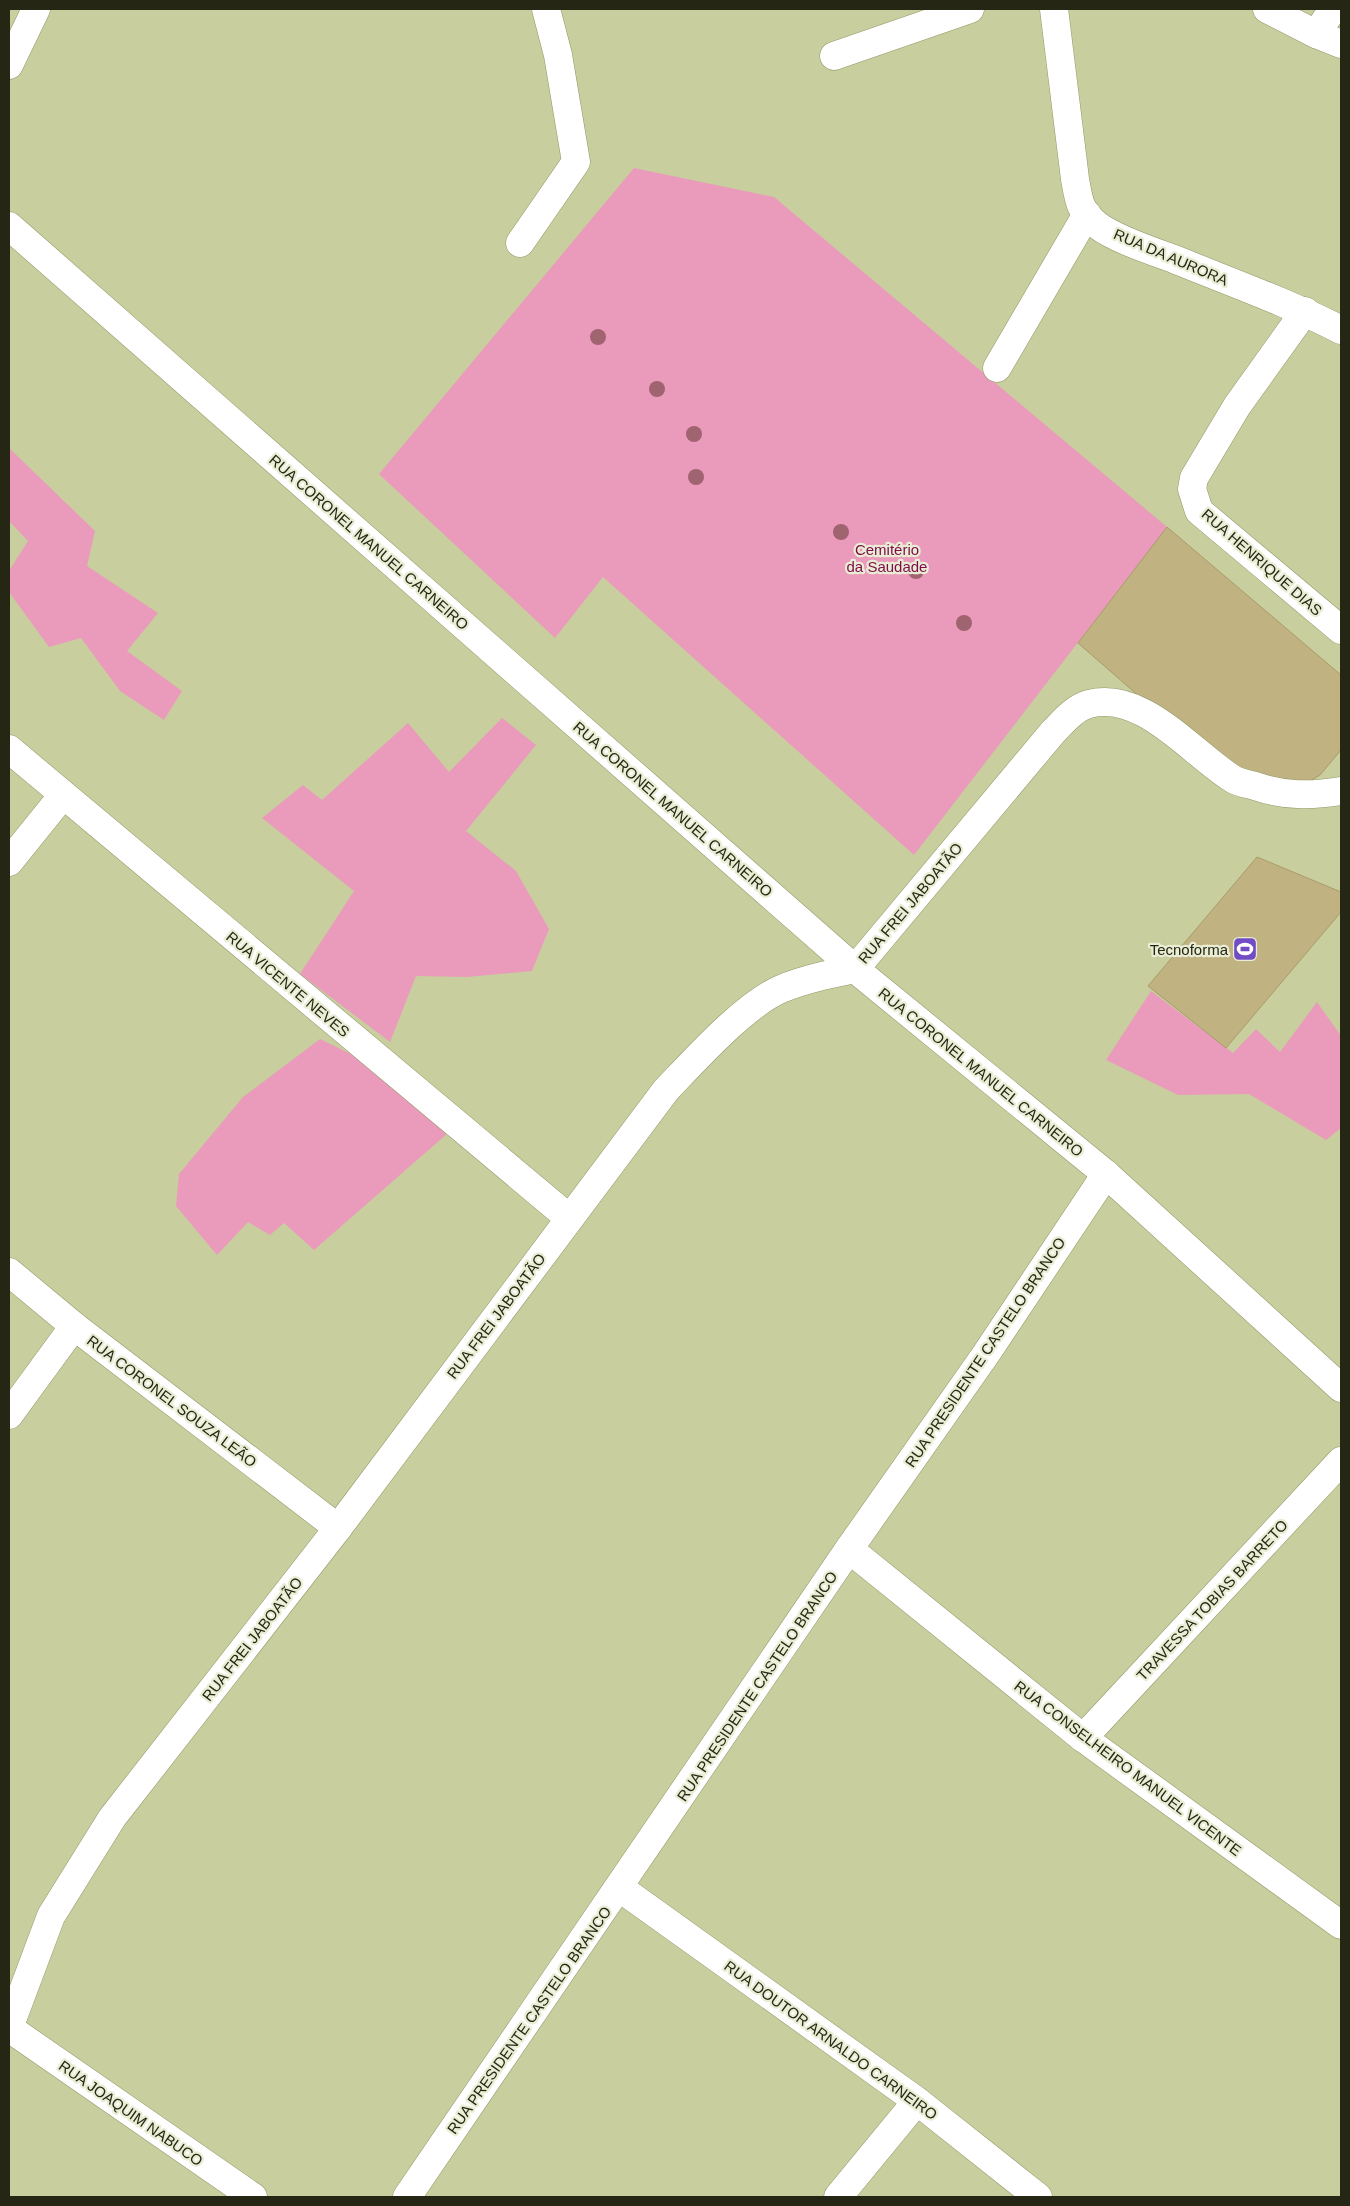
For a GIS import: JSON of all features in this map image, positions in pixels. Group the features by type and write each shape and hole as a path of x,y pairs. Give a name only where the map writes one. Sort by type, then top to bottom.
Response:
{"street":[{"path":"9,65 36,9"},
{"path":"520,242 576,162 558,55 546,9"},
{"path":"834,56 970,9"},
{"name":"RUA DA AURORA","path":"1054,9 1075,179 1080,206 1087,214 1098,226 1130,242 1305,311 1341,330"},
{"path":"1267,9 1316,34 1341,44"},
{"path":"1316,34 1333,9"},
{"path":"997,368 1087,214"},
{"name":"RUA CORONEL MANUEL CARNEIRO","path":"9,226 855,969 1106,1174 1341,1388"},
{"name":"RUA HENRIQUE DIAS","path":"1305,311 1237,406 1194,478 1192,489 1199,511 1341,630"},
{"name":"RUA FREI JABOATÃO","path":"9,2028 50,1916 112,1818 338,1528 666,1090 707,1047 749,1010 779,989 817,976 855,969 1053,732 1069,716 1088,704 1116,702 1144,712 1234,780 1276,793 1310,796 1341,791"},
{"name":"RUA VICENTE NEVES","path":"9,749 569,1218"},
{"path":"9,862 63,796"},
{"name":"RUA PRESIDENTE CASTELO BRANCO","path":"407,2197 620,1888 849,1549 986,1354 1106,1174"},
{"name":"RUA CORONEL SOUZA LEÃO","path":"9,1272 74,1326 338,1528"},
{"path":"9,1415 74,1326"},
{"name":"TRAVESSA TOBIAS BARRETO","path":"1083,1738 1341,1461"},
{"name":"RUA CONSELHEIRO MANUEL VICENTE","path":"849,1549 1083,1738 1341,1925"},
{"name":"RUA DOUTOR ARNALDO CARNEIRO","path":"620,1888 916,2100 1038,2197"},
{"name":"RUA JOAQUIM NABUCO","path":"9,2028 253,2197"},
{"path":"838,2197 916,2100"}],"green space":[{"name":"Cemitério da Saudade","path":"634,168 774,197 1167,527 914,855 603,577 555,638 379,474"},
{"path":"9,448 95,531 87,566 158,613 127,651 182,691 164,720 120,691 81,638 49,647 9,592 9,571 28,541 9,521"},
{"path":"502,718 536,745 466,831 516,871 549,929 532,971 467,977 416,976 390,1042 300,974 354,891 262,818 303,785 322,800 408,723 449,772"},
{"path":"1151,991 1233,1053 1256,1029 1280,1052 1317,1002 1341,1036 1341,1128 1326,1140 1249,1094 1178,1095 1106,1060"},
{"path":"320,1039 355,1056 448,1133 314,1250 284,1223 270,1235 248,1222 217,1255 176,1206 179,1174 243,1097"}],"building":[{"path":"1167,527 1341,675 1341,750 1320,775 1298,788 1268,787 1195,745 1078,643"},
{"name":"Tecnoforma","path":"1257,857 1341,892 1341,912 1226,1048 1148,986"}],"place":[{"name":"Tecnoforma","path":"1245,949"}]}
